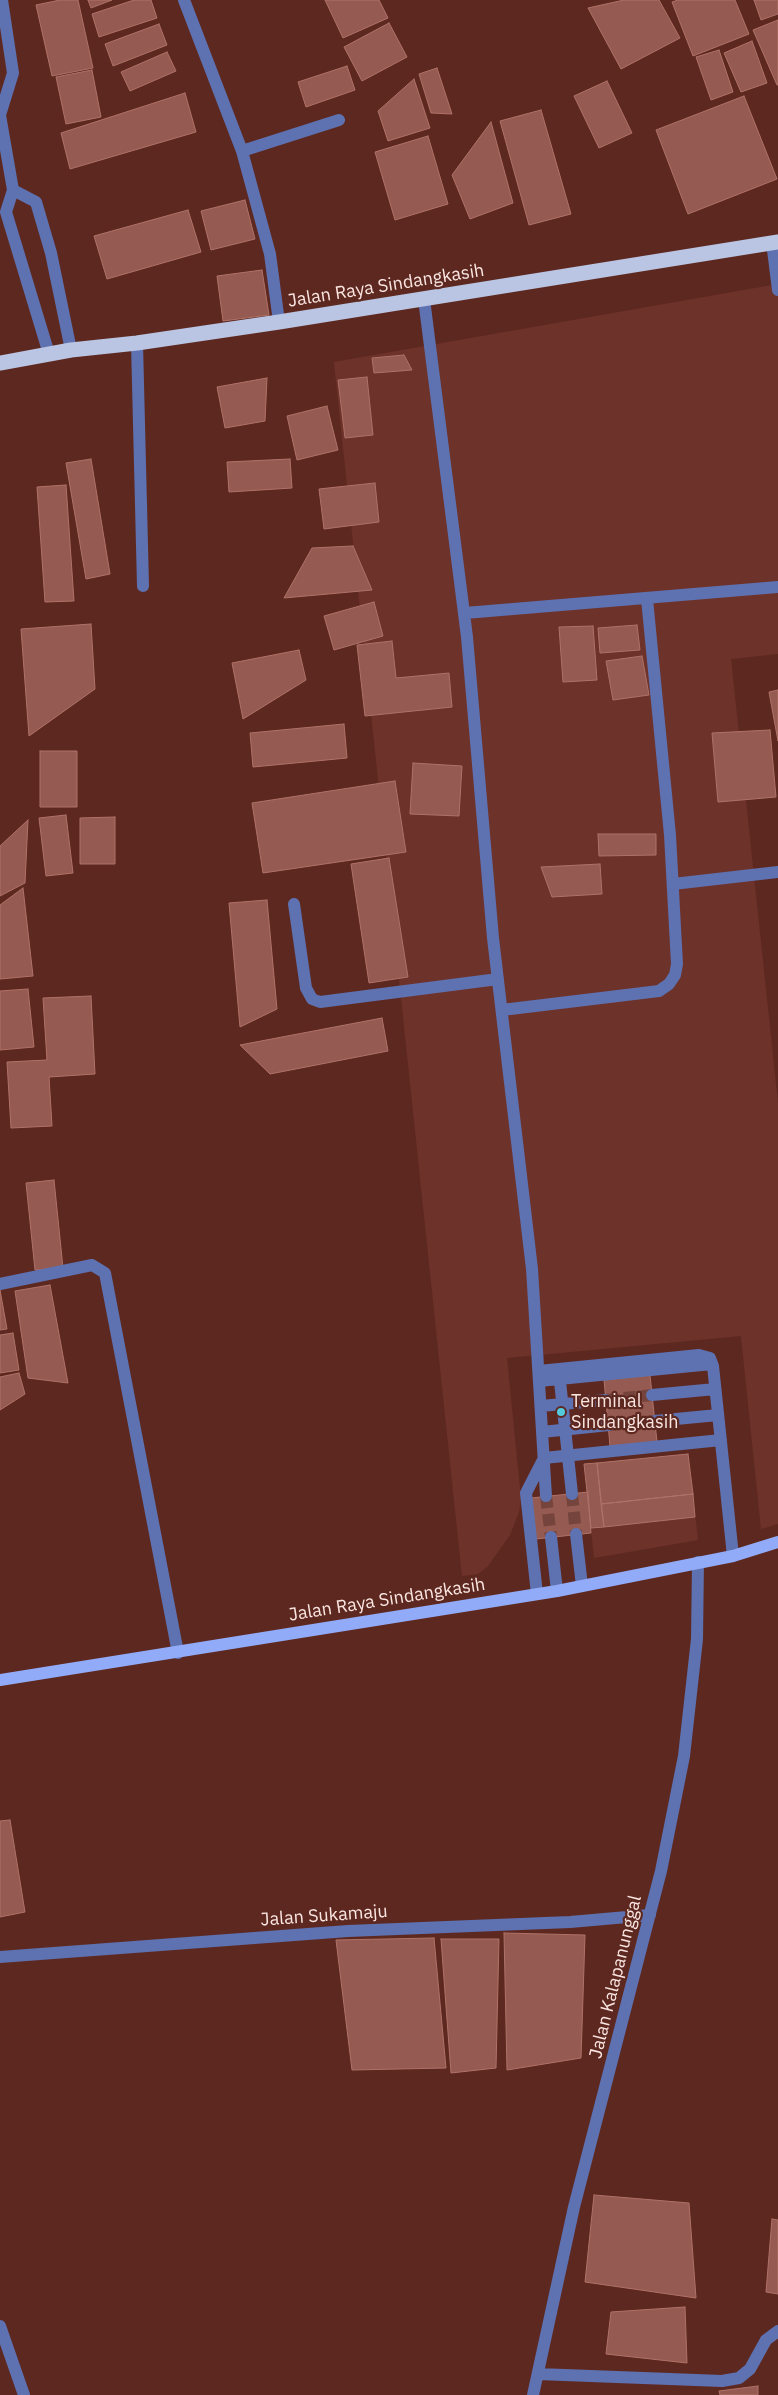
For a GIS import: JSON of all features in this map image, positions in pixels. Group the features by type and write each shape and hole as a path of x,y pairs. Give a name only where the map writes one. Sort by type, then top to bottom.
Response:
{"highway":[{"name":"Jalan Raya Sindangkasih","path":"0,363 70,350 137,343 279,322 775,242"}],"main road":[{"name":"Jalan Raya Sindangkasih","path":"0,1680 557,1591 733,1556 778,1542"}],"street":[{"path":"2,0 13,73 0,115 13,190 6,212 49,354"},
{"path":"184,0 242,151 270,254 279,322"},
{"path":"242,151 339,120"},
{"path":"13,190 36,202 52,253 70,350"},
{"path":"775,242 778,290"},
{"path":"424,299 464,614 498,979 532,1269 546,1496"},
{"path":"137,343 143,586"},
{"path":"464,614 778,587"},
{"path":"502,1010 659,991 669,984 675,975 677,964 673,884 647,599"},
{"path":"673,884 778,872"},
{"path":"294,904 306,988 312,999 320,1002 498,979"},
{"path":"0,1284 92,1265 104,1273 178,1653"},
{"path":"539,1376 699,1355 710,1358 733,1556"},
{"path":"559,1374 572,1494"},
{"path":"652,1395 715,1389"},
{"path":"541,1406 606,1400"},
{"path":"655,1421 718,1415"},
{"path":"542,1432 609,1425"},
{"path":"544,1458 721,1440"},
{"path":"536,1594 526,1493 544,1458"},
{"path":"576,1534 582,1586"},
{"path":"551,1537 557,1591"},
{"name":"Jalan Kalapanunggal","path":"533,2395 574,2207 650,1915 684,1756 697,1639 698,1562"},
{"name":"Jalan Sukamaju","path":"0,1958 348,1931 570,1922 650,1915"},
{"path":"0,2326 24,2395"},
{"path":"538,2374 722,2381 739,2378 750,2368 766,2340 778,2331"}],"shaded area":[{"path":"778,284 778,654 731,659 778,1103 778,1524 761,1529 741,1336 507,1358 521,1499 519,1512 510,1535 488,1566 478,1574 462,1576 334,362"},
{"path":"688,1454 698,1540 594,1558 584,1464"}],"building":[{"path":"60,0 78,0 93,68 52,76 36,5"},
{"path":"88,0 112,0 91,8"},
{"path":"134,0 151,0 157,18 99,37 92,14"},
{"path":"325,0 379,0 388,18 343,38"},
{"path":"624,0 659,0 680,38 621,69 588,8"},
{"path":"678,0 735,0 749,34 693,56 672,2"},
{"path":"754,0 778,0 778,14 761,20"},
{"path":"778,20 778,85 777,85 753,30"},
{"path":"389,23 407,57 362,81 344,47"},
{"path":"159,24 167,45 113,66 105,44"},
{"path":"752,41 767,83 741,92 724,53"},
{"path":"719,50 733,92 711,100 696,57"},
{"path":"167,52 176,71 130,91 121,72"},
{"path":"347,66 355,90 306,107 298,82"},
{"path":"437,68 452,114 431,113 419,74"},
{"path":"92,70 101,117 66,124 56,77"},
{"path":"414,79 430,128 388,141 378,111"},
{"path":"607,81 632,133 599,148 574,96"},
{"path":"185,93 196,132 70,169 61,133"},
{"path":"744,96 777,179 688,214 656,130"},
{"path":"541,110 571,214 529,225 500,121"},
{"path":"491,122 513,203 470,219 452,175"},
{"path":"428,136 448,204 395,220 375,152"},
{"path":"245,200 255,239 211,250 201,211"},
{"path":"188,210 201,252 107,279 94,236"},
{"path":"262,270 269,315 223,321 217,276"},
{"path":"404,355 412,370 374,373 372,358"},
{"path":"367,377 373,435 345,438 338,380"},
{"path":"267,378 265,421 225,428 217,387"},
{"path":"327,406 338,450 297,460 287,416"},
{"path":"91,459 110,574 86,579 66,463"},
{"path":"290,459 292,488 229,492 227,462"},
{"path":"375,483 379,522 324,529 319,489"},
{"path":"66,485 74,601 45,602 37,487"},
{"path":"353,546 372,590 284,598 312,548"},
{"path":"374,602 383,636 334,650 324,616"},
{"path":"91,624 95,689 29,736 21,629"},
{"path":"637,625 640,650 600,653 598,628"},
{"path":"593,626 597,680 563,682 559,627"},
{"path":"392,641 396,678 449,673 452,707 365,716 357,645"},
{"path":"299,650 306,680 243,719 232,663"},
{"path":"642,656 649,695 613,700 606,661"},
{"path":"778,690 778,741 769,692"},
{"path":"344,724 347,758 253,767 250,733"},
{"path":"770,730 776,797 718,802 712,733"},
{"path":"40,751 77,751 77,807 40,807"},
{"path":"413,763 462,766 459,816 410,814"},
{"path":"395,781 406,852 263,873 252,803"},
{"path":"66,815 73,873 46,876 39,818"},
{"path":"115,817 115,864 80,864 80,818"},
{"path":"28,820 25,883 0,896 0,846"},
{"path":"598,834 656,834 656,855 599,856"},
{"path":"389,858 408,977 369,983 351,864"},
{"path":"600,864 602,894 552,897 541,867"},
{"path":"23,888 33,976 0,979 0,905"},
{"path":"267,900 277,1009 240,1027 229,903"},
{"path":"28,989 34,1047 0,1050 0,991"},
{"path":"91,996 95,1074 49,1077 52,1126 11,1128 7,1062 47,1060 43,998"},
{"path":"382,1018 388,1051 270,1074 240,1045"},
{"path":"54,1180 63,1268 35,1270 26,1183"},
{"path":"50,1285 68,1383 28,1378 15,1291"},
{"path":"0,1290 7,1329 0,1330"},
{"path":"13,1333 19,1370 0,1373 0,1335"},
{"path":"19,1373 25,1394 0,1410 0,1377"},
{"path":"650,1375 657,1442 610,1446 604,1380"},
{"path":"688,1454 693,1494 601,1504 597,1463"},
{"path":"597,1463 604,1527 591,1528 584,1464"},
{"path":"588,1492 591,1533 536,1539 531,1498"},
{"path":"693,1494 695,1517 604,1527 601,1504"},
{"path":"10,1820 25,1912 0,1917 0,1821"},
{"path":"504,1933 585,1935 581,2058 507,2070"},
{"path":"434,1938 446,2068 352,2070 336,1940"},
{"path":"441,1939 499,1939 496,2068 451,2073"},
{"path":"594,2195 689,2203 696,2298 585,2282"},
{"path":"772,2219 778,2220 778,2294 766,2292"},
{"path":"685,2307 687,2363 606,2354 611,2312"},
{"path":"758,2386 758,2395 720,2395 719,2391"}],"tunnel":[{"path":"606,1400 652,1395"},
{"path":"609,1425 655,1421"},
{"path":"572,1494 576,1534"},
{"path":"546,1496 551,1537"}],"place":[{"name":"Terminal Sindangkasih","path":"561,1412"}]}
